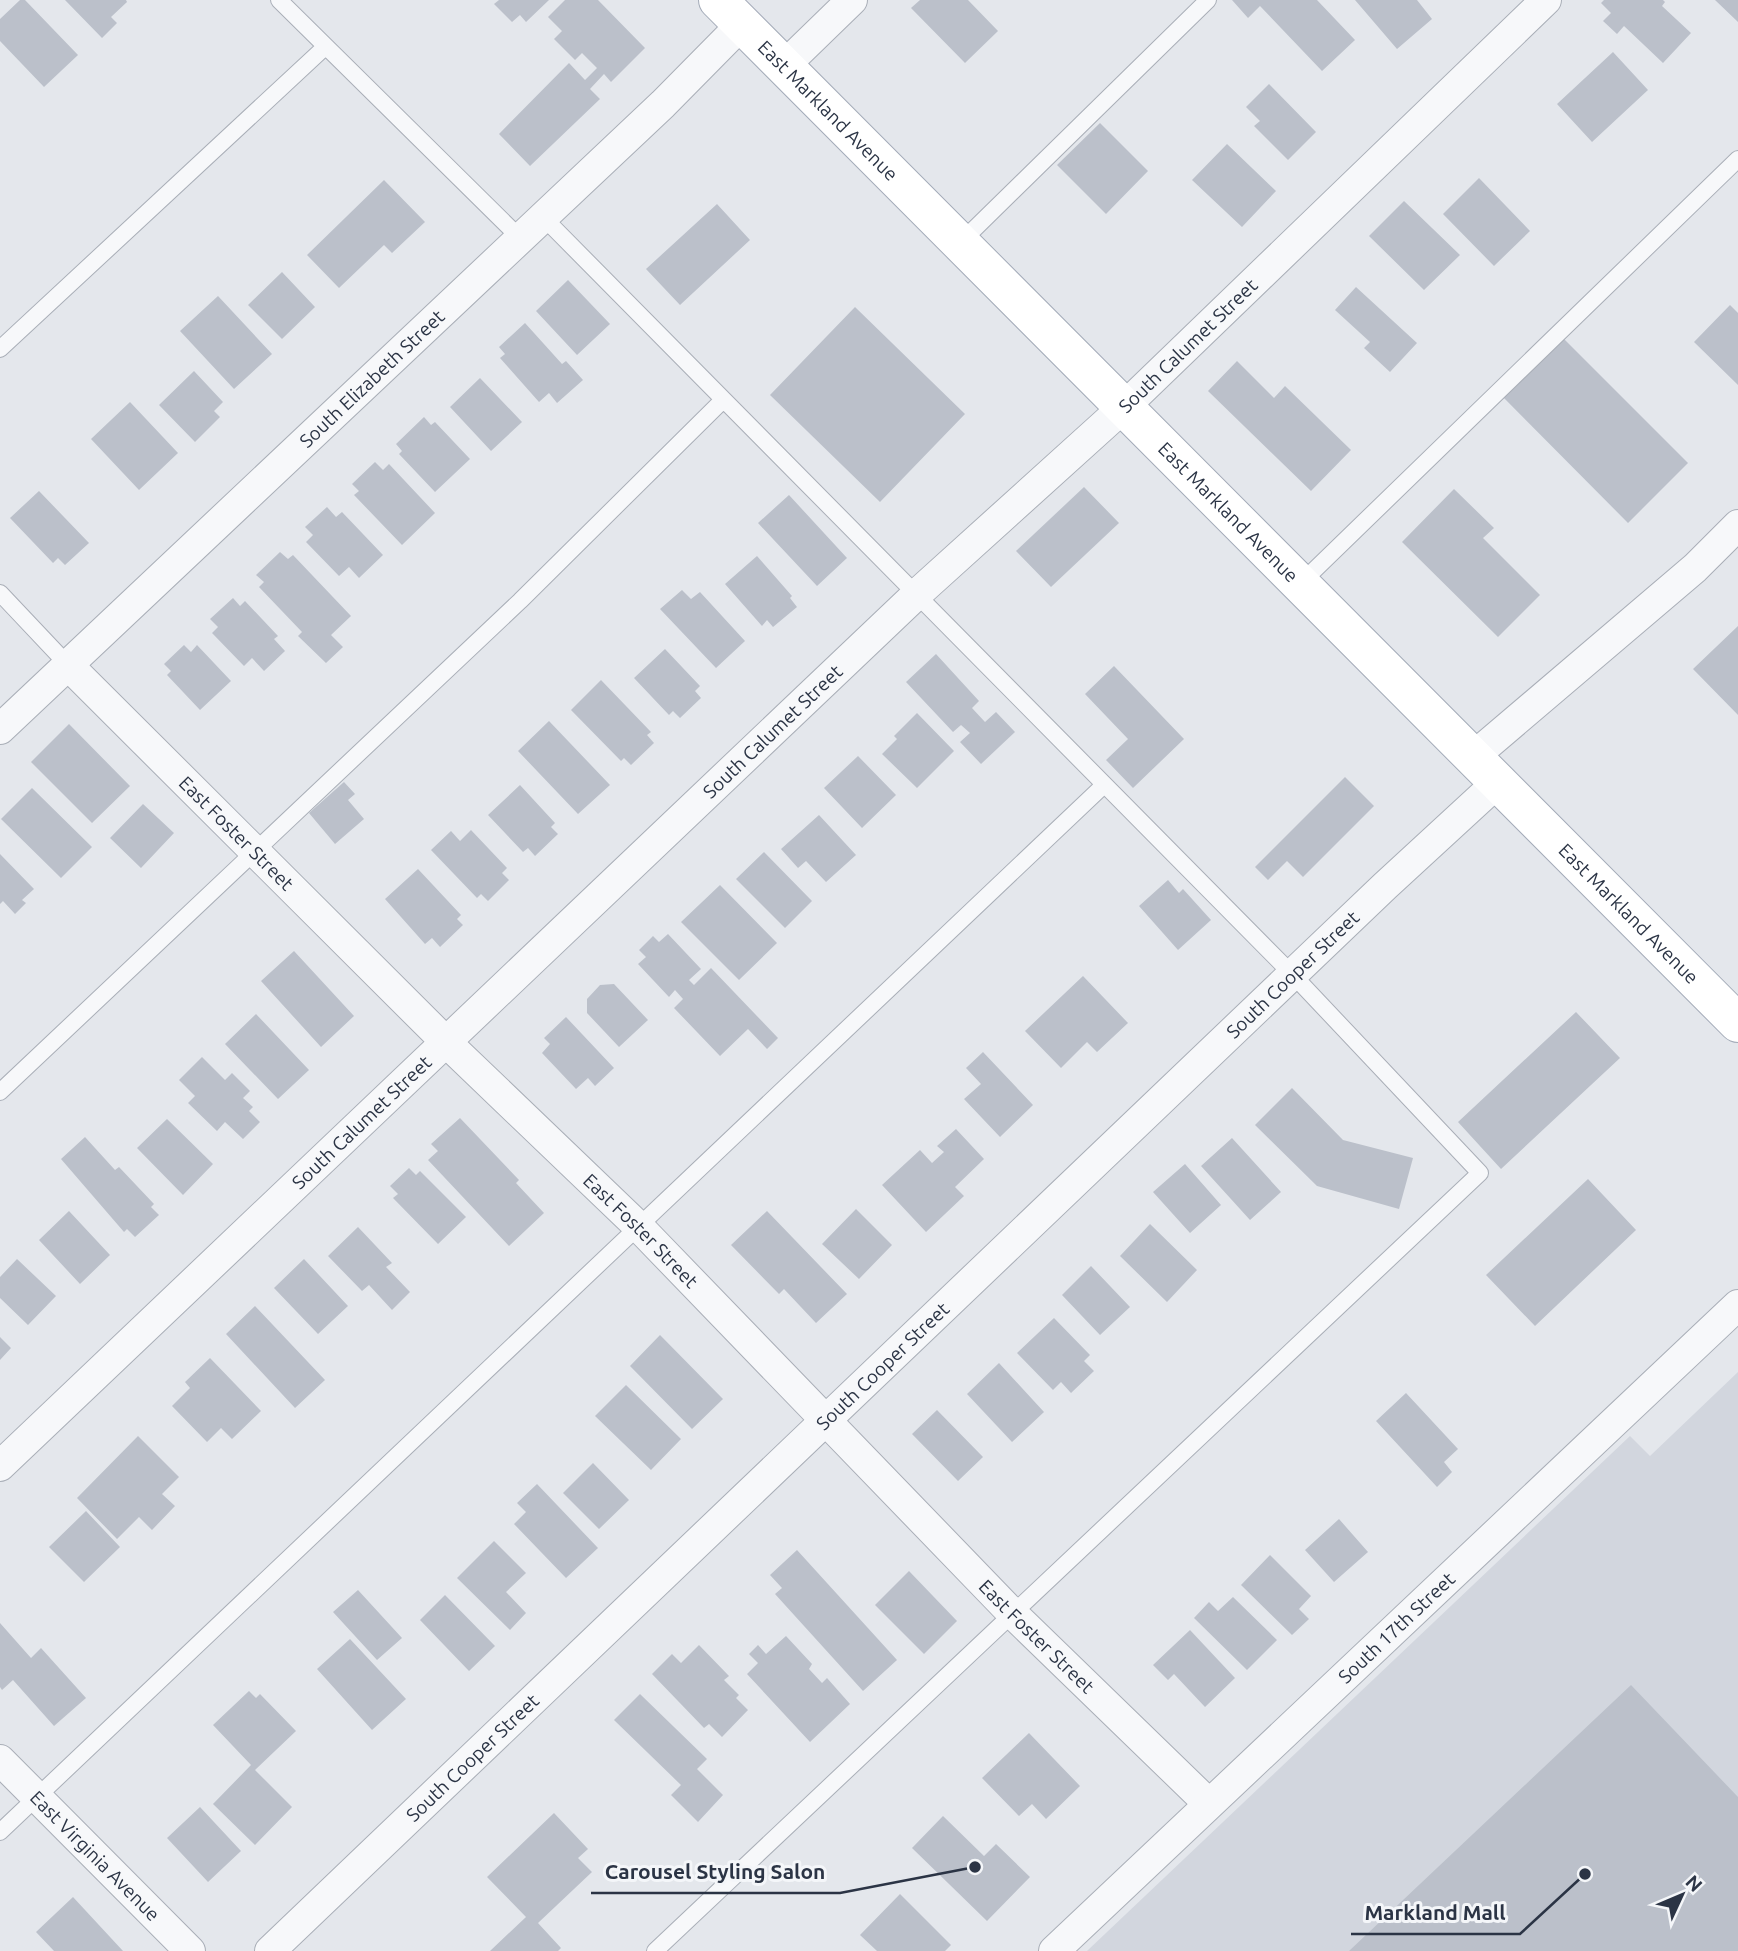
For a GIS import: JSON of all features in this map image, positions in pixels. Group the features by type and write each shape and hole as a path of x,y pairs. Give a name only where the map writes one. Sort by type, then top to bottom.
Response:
{"main road":[{"name":"East Markland Avenue","path":"730,12 1738,1024"}],"street":[{"path":"784,66 852,0"},
{"name":"South Calumet Street","path":"0,1466 917,594 1125,406 1546,0"},
{"name":"South Elizabeth Street","path":"0,729 542,216 730,12"},
{"name":"South Cooper Street","path":"270,1951 1293,975 1486,769 1738,525"},
{"name":"East Foster Street","path":"68,665 447,1043 639,1227 1011,1612 1208,1803"},
{"name":"South 17th Street","path":"1054,1951 1738,1305"},
{"name":"East Virginia Avenue","path":"0,1760 190,1951"}],"lane":[{"path":"279,0 519,237"},
{"path":"961,242 1208,0"},
{"path":"0,349 325,47"},
{"path":"1301,583 1738,159"},
{"path":"542,216 1293,975 1480,1173 1011,1612 655,1951"},
{"path":"0,1092 253,850 520,601 723,400"},
{"path":"0,593 68,665"},
{"path":"0,1832 1104,785"}],"shaded area":[{"path":"1738,1372 1738,1951 1087,1951 1630,1436 1650,1456"}],"building":[{"path":"20,0 25,0 78,55 44,87 0,41 0,19"},
{"path":"65,0 127,2 111,17 117,23 102,38"},
{"path":"499,0 549,0 526,22 520,15 512,22 494,4"},
{"path":"565,0 598,0 645,48 611,82 604,74 590,89 600,99 530,166 499,134 569,63 585,80 597,68 582,53 575,60 554,39 562,31 548,17"},
{"path":"920,0 968,0 998,31 965,63 911,8"},
{"path":"1232,0 1317,0 1355,40 1322,71 1260,6 1248,18"},
{"path":"1355,0 1417,0 1432,19 1397,49"},
{"path":"1604,0 1663,0 1665,2 1662,6 1691,33 1663,63 1624,26 1617,34 1603,21 1611,13 1601,3"},
{"path":"1715,0 1738,0 1738,22"},
{"path":"1613,52 1648,90 1592,142 1557,104"},
{"path":"1269,84 1316,132 1288,160 1254,126 1260,121 1246,107"},
{"path":"1100,123 1148,171 1106,214 1057,165"},
{"path":"1227,144 1276,191 1242,227 1192,180"},
{"path":"1479,178 1530,231 1494,266 1443,214"},
{"path":"384,180 425,222 392,253 384,245 339,288 307,255"},
{"path":"1404,201 1460,255 1424,290 1369,236"},
{"path":"717,204 750,240 680,305 646,269"},
{"path":"282,272 315,307 282,339 248,305"},
{"path":"568,280 610,324 577,355 536,311"},
{"path":"1356,287 1417,343 1390,372 1364,348 1370,342 1335,310"},
{"path":"218,296 272,354 234,389 180,331"},
{"path":"1730,305 1738,313 1738,385 1694,342"},
{"path":"855,307 965,414 880,502 770,395"},
{"path":"525,323 562,364 566,361 583,380 557,403 549,393 539,402 500,358 505,354 499,347"},
{"path":"1561,336 1688,463 1628,523 1501,395"},
{"path":"1237,361 1274,398 1285,386 1351,450 1311,491 1208,391"},
{"path":"194,371 223,402 214,411 220,417 195,442 159,405"},
{"path":"480,378 522,422 491,451 450,407"},
{"path":"130,402 178,453 139,490 91,439"},
{"path":"424,417 431,425 435,422 470,459 435,492 399,454 402,451 396,444"},
{"path":"375,462 383,470 389,464 435,513 402,545 354,495 359,491 352,484"},
{"path":"1084,487 1119,523 1051,587 1016,551"},
{"path":"1454,489 1494,528 1483,538 1540,595 1498,637 1402,542"},
{"path":"39,491 89,543 65,565 58,558 53,563 10,518"},
{"path":"789,495 847,558 817,586 758,523"},
{"path":"327,507 336,517 342,512 383,555 359,578 349,567 339,576 306,542 313,535 305,527"},
{"path":"280,552 288,559 293,555 351,616 331,635 343,647 326,663 298,636 302,632 259,587 264,582 256,575"},
{"path":"757,556 792,596 790,598 797,607 773,627 767,620 762,626 725,584"},
{"path":"682,590 691,599 700,592 745,641 716,668 660,609"},
{"path":"233,598 240,606 245,601 278,636 274,639 285,651 264,671 252,658 244,666 212,633 218,627 210,619"},
{"path":"1738,626 1738,715 1693,669"},
{"path":"184,645 191,652 197,645 231,681 200,710 167,675 171,671 164,664"},
{"path":"665,649 700,686 695,691 701,698 680,718 673,711 669,715 634,678"},
{"path":"936,654 979,701 972,708 985,722 996,712 1015,732 981,764 960,742 970,733 961,725 953,732 906,682"},
{"path":"1114,666 1184,739 1133,788 1106,760 1128,739 1085,694"},
{"path":"601,680 651,732 647,735 654,743 631,765 624,758 621,761 571,710"},
{"path":"917,713 954,751 917,788 882,754 897,739 894,736"},
{"path":"549,721 610,785 578,814 518,751"},
{"path":"69,724 130,786 92,823 31,762"},
{"path":"858,756 896,795 862,828 824,788"},
{"path":"1345,777 1374,806 1303,877 1287,861 1268,880 1255,867"},
{"path":"344,782 355,794 348,800 364,819 335,844 309,813"},
{"path":"520,785 555,823 551,827 558,834 535,856 528,848 523,852 488,815"},
{"path":"32,788 92,847 61,878 1,819"},
{"path":"143,804 174,833 141,868 110,838"},
{"path":"819,815 856,855 826,882 806,861 798,868 781,849"},
{"path":"471,830 507,868 502,873 509,880 488,901 481,894 477,898 431,850 451,831 460,841"},
{"path":"764,852 812,901 785,928 736,879"},
{"path":"0,854 34,889 22,900 26,903 15,914 3,901 0,904"},
{"path":"418,869 461,915 457,919 463,925 440,947 432,938 425,944 385,899"},
{"path":"1168,880 1179,893 1183,889 1211,920 1178,950 1139,906"},
{"path":"720,885 777,943 739,980 681,922"},
{"path":"668,934 701,969 689,980 694,985 711,968 778,1038 767,1049 748,1029 720,1056 674,1008 683,999 675,990 669,997 638,964 646,957 639,950 653,936 659,942"},
{"path":"294,951 354,1016 321,1047 261,981"},
{"path":"1083,976 1128,1023 1097,1052 1087,1042 1061,1068 1025,1031"},
{"path":"614,984 648,1020 619,1047 587,1013 587,999 600,985"},
{"path":"1576,1012 1620,1058 1501,1169 1458,1122"},
{"path":"256,1014 309,1070 278,1099 225,1044"},
{"path":"566,1017 614,1068 595,1086 588,1078 576,1089 542,1053 550,1044 544,1038"},
{"path":"983,1052 1033,1105 1000,1137 964,1099 981,1084 966,1068"},
{"path":"202,1057 225,1080 232,1073 250,1091 243,1098 253,1107 249,1111 260,1122 243,1139 225,1122 217,1131 188,1103 195,1096 179,1080"},
{"path":"1292,1088 1343,1140 1413,1158 1399,1209 1317,1186 1255,1125"},
{"path":"460,1118 519,1180 516,1183 544,1213 509,1246 428,1160 438,1151 431,1144"},
{"path":"167,1119 213,1164 183,1195 137,1148"},
{"path":"956,1129 984,1159 955,1187 964,1196 926,1232 882,1185 920,1150 932,1163 944,1152 937,1146"},
{"path":"85,1137 115,1170 119,1167 154,1204 151,1207 159,1215 135,1237 127,1229 124,1232 61,1159"},
{"path":"1232,1138 1281,1192 1250,1220 1201,1166"},
{"path":"1185,1164 1221,1205 1190,1233 1153,1192"},
{"path":"409,1168 416,1175 420,1171 466,1217 438,1244 393,1198 398,1194 390,1186"},
{"path":"1588,1179 1636,1230 1535,1326 1486,1275"},
{"path":"856,1209 892,1245 859,1279 822,1244"},
{"path":"69,1211 110,1255 80,1284 39,1240"},
{"path":"767,1211 847,1294 816,1323 784,1289 779,1294 731,1245"},
{"path":"1150,1224 1197,1270 1167,1302 1120,1256"},
{"path":"358,1227 392,1263 386,1267 410,1292 392,1310 369,1285 362,1291 328,1256"},
{"path":"17,1259 56,1296 28,1325 0,1298 0,1277"},
{"path":"304,1259 348,1306 318,1334 274,1288"},
{"path":"1091,1266 1130,1307 1100,1335 1062,1295"},
{"path":"255,1306 325,1380 295,1408 226,1334"},
{"path":"1054,1318 1090,1355 1084,1361 1094,1371 1071,1393 1061,1382 1053,1390 1017,1353"},
{"path":"660,1335 723,1399 692,1429 630,1366"},
{"path":"0,1337 11,1348 0,1360"},
{"path":"210,1358 261,1411 232,1439 221,1428 207,1442 172,1406 190,1388 185,1382"},
{"path":"999,1363 1044,1412 1012,1442 967,1394"},
{"path":"626,1385 681,1439 651,1470 595,1416"},
{"path":"1406,1393 1458,1449 1444,1462 1452,1472 1437,1487 1376,1421"},
{"path":"937,1410 983,1457 958,1481 912,1434"},
{"path":"138,1436 179,1477 162,1494 175,1506 152,1530 139,1517 117,1539 77,1498"},
{"path":"593,1463 629,1500 599,1529 563,1493"},
{"path":"537,1484 598,1548 566,1578 514,1524 526,1512 517,1503"},
{"path":"86,1511 120,1547 84,1582 49,1547"},
{"path":"1339,1519 1368,1552 1334,1582 1305,1550"},
{"path":"494,1541 526,1573 506,1592 526,1613 510,1630 457,1578"},
{"path":"797,1550 897,1660 863,1691 775,1594 782,1588 770,1575"},
{"path":"1270,1555 1311,1596 1299,1609 1309,1619 1292,1635 1241,1585"},
{"path":"909,1571 957,1621 924,1654 875,1605"},
{"path":"358,1590 402,1638 377,1660 333,1612"},
{"path":"445,1595 495,1646 469,1671 420,1620"},
{"path":"1233,1597 1277,1640 1247,1670 1194,1618 1209,1602 1218,1611"},
{"path":"0,1623 31,1658 41,1648 86,1698 54,1726 13,1680 2,1690 0,1687"},
{"path":"1190,1630 1235,1678 1205,1707 1174,1674 1168,1680 1153,1665"},
{"path":"786,1636 812,1664 809,1669 822,1683 827,1678 850,1704 810,1742 747,1674 758,1663 749,1654 758,1645 766,1654"},
{"path":"350,1639 406,1699 372,1730 317,1669"},
{"path":"699,1645 729,1676 724,1680 739,1695 736,1698 748,1710 722,1737 709,1724 704,1728 652,1674 672,1654 681,1663"},
{"path":"1631,1685 1738,1797 1738,1951 1349,1951"},
{"path":"249,1691 256,1698 260,1694 296,1731 255,1770 292,1807 255,1845 213,1804 251,1765 213,1725"},
{"path":"640,1694 707,1759 697,1769 723,1795 698,1822 671,1795 681,1785 614,1720"},
{"path":"1029,1733 1080,1786 1046,1819 1032,1804 1019,1816 982,1778"},
{"path":"200,1807 241,1851 208,1882 167,1838"},
{"path":"554,1813 588,1849 578,1858 592,1872 538,1923 561,1948 558,1951 490,1951 526,1917 487,1877"},
{"path":"943,1816 984,1856 996,1844 1030,1877 987,1921 912,1848"},
{"path":"900,1894 951,1945 945,1951 877,1951 860,1935"},
{"path":"73,1897 123,1951 54,1951 36,1932"}],"place":[{"name":"Carousel Styling Salon","path":"975,1867"},
{"name":"Markland Mall","path":"1585,1874"}]}
